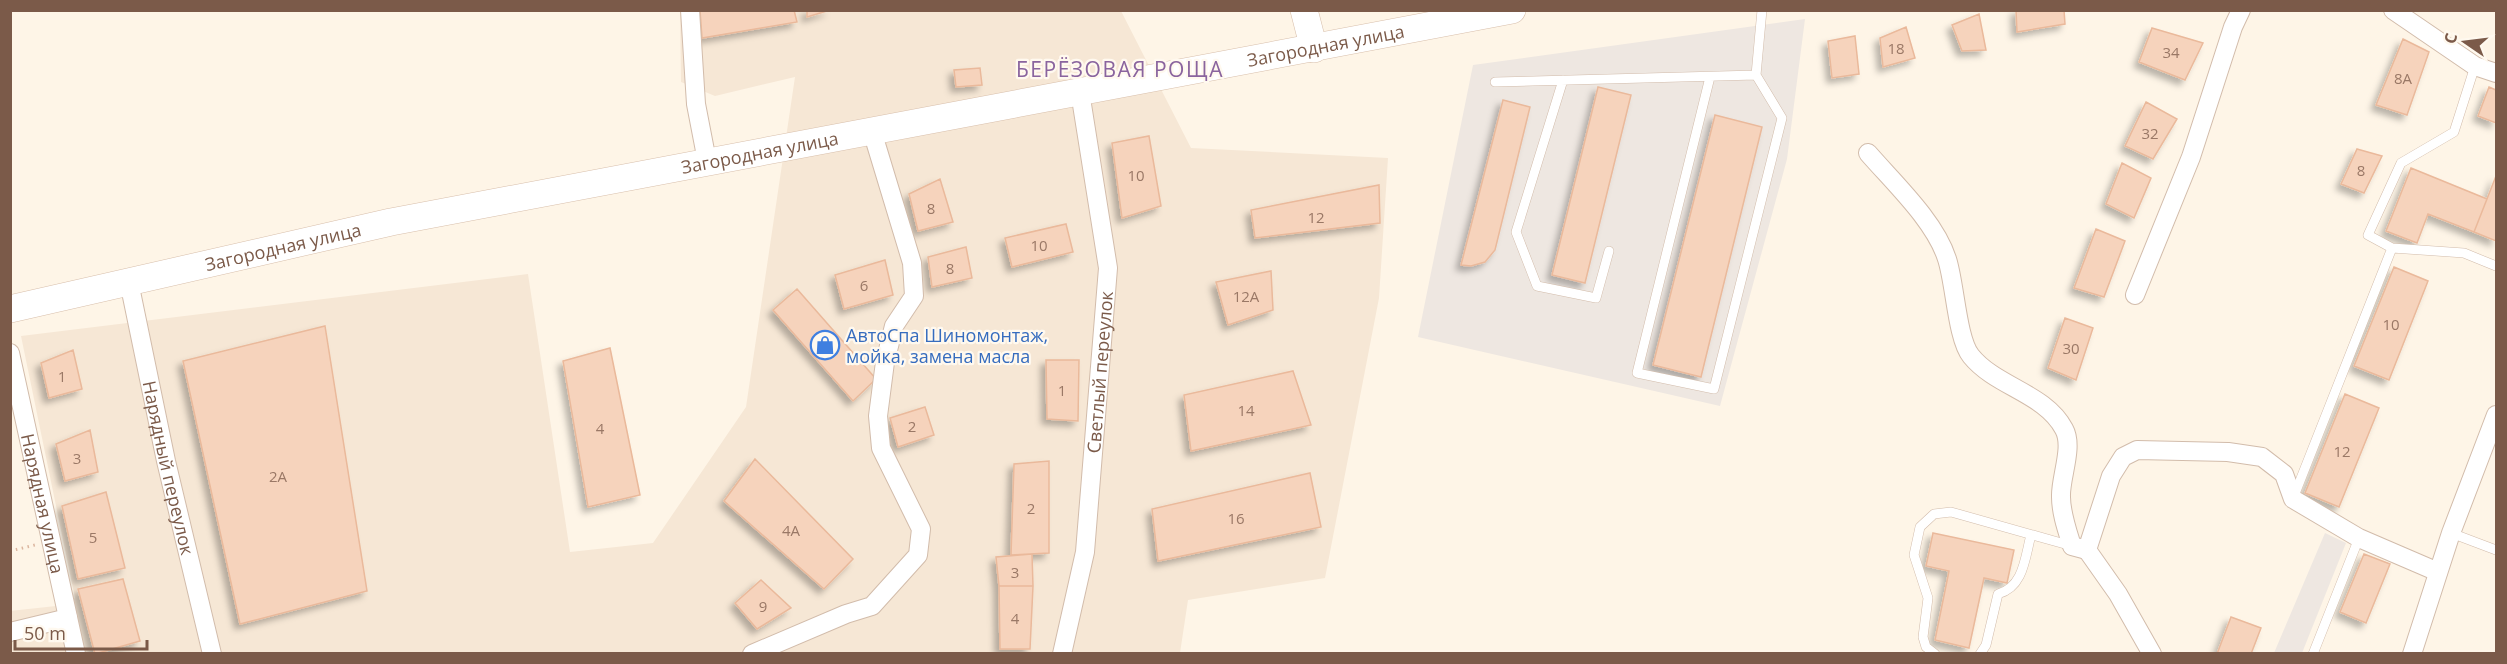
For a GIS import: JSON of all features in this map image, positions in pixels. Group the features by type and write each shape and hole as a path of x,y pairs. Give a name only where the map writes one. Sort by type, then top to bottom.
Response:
{"street":[{"path":"690,10 696,105 707,161"},
{"path":"1304,10 1314,49"},
{"name":"Загородная улица","path":"10,309 391,222 1512,10"},
{"path":"2135,295 2191,157 2233,27 2241,10"},
{"path":"2393,10 2475,66 2496,73"},
{"name":"Светлый переулок","path":"1062,654 1085,552 1108,268 1080,92"},
{"path":"752,654 846,614 872,606 918,555 921,529 881,448 878,416 885,362 894,326 914,296 912,262 872,131"},
{"path":"1868,153 1911,202 1933,232 1947,258 1970,355 1987,372 2052,413 2065,431 2066,465 2061,496 2079,548 2118,594 2152,654"},
{"name":"Нарядный переулок","path":"129,282 166,461 212,654"},
{"name":"Нарядная улица","path":"10,353 76,654"},
{"path":"2412,654 2451,532 2496,415"},
{"path":"2079,548 2111,476 2123,457 2137,450 2228,452 2262,458 2284,474 2294,499 2359,538 2438,573"},
{"path":"10,632 68,618"}],"lane":[{"path":"1710,76 1637,373 1714,389 1782,118 1756,75 1762,10"},
{"path":"2475,66 2454,132 2401,163 2368,235 2392,248 2464,253 2496,266"},
{"path":"1495,82 1756,75"},
{"path":"1563,80 1516,232 1537,286 1546,288 1596,298 1609,251"},
{"path":"2294,499 2392,248"},
{"path":"1935,654 1926,647 1923,637 1928,598 1914,555 1920,528 1934,514 1951,512 2079,548"},
{"path":"2451,532 2496,550"},
{"path":"1980,654 1986,645 1998,594 2009,591 2017,583 2031,535"},
{"path":"2313,654 2359,538"}],"path":[{"path":"10,551 52,541"}],"shaded area":[{"path":"680,11 1121,11 1191,148 1388,158 1379,298 1325,578 1188,600 1180,653 11,654 10,611 65,605 75,598 21,336 528,274 570,552 653,543 746,407 795,77 715,96 681,82"},
{"path":"1805,19 1787,159 1720,406 1418,337 1473,65"},
{"path":"2325,533 2346,543 2302,653 2274,653"}],"building":[{"path":"700,10 794,10 797,22 702,38"},
{"path":"807,10 830,10 807,17"},
{"path":"2016,10 2064,10 2065,24 2017,32"},
{"path":"1979,14 1986,50 1962,51 1952,25"},
{"path":"1906,27 1915,58 1883,67 1880,38"},
{"path":"2152,28 2203,43 2185,80 2139,62"},
{"path":"1855,36 1859,74 1832,78 1828,41"},
{"path":"2403,39 2429,52 2407,115 2376,105"},
{"path":"980,68 982,85 956,87 954,70"},
{"path":"1598,87 1631,95 1585,283 1552,275"},
{"path":"2489,87 2496,90 2496,123 2478,116"},
{"path":"1503,100 1530,107 1495,250 1485,262 1471,266 1461,265"},
{"path":"2146,102 2177,119 2153,159 2125,146"},
{"path":"1715,115 1762,127 1701,377 1653,365"},
{"path":"1149,136 1161,206 1122,218 1112,143"},
{"path":"2357,149 2382,156 2364,193 2341,184"},
{"path":"2122,163 2151,178 2134,218 2106,204"},
{"path":"2411,168 2487,199 2474,232 2428,214 2417,243 2386,231"},
{"path":"2496,176 2496,241 2474,232"},
{"path":"940,179 953,222 918,231 909,194"},
{"path":"1379,185 1380,223 1255,238 1251,210"},
{"path":"1066,224 1073,252 1012,267 1005,238"},
{"path":"2096,229 2125,241 2104,297 2074,288"},
{"path":"966,247 972,278 932,287 928,257"},
{"path":"885,260 893,295 844,309 835,275"},
{"path":"2394,267 2428,281 2389,380 2354,366"},
{"path":"1271,271 1273,310 1228,325 1216,282"},
{"name":"АвтоСпа Шиномонтаж, мойка, замена масла","path":"797,289 876,379 853,401 773,310"},
{"path":"2065,318 2093,328 2076,380 2048,368"},
{"path":"325,326 367,591 240,624 183,361"},
{"path":"610,348 640,495 588,507 563,361"},
{"path":"73,350 82,389 49,398 41,363"},
{"path":"1046,360 1079,360 1078,421 1047,419"},
{"path":"1293,371 1311,425 1191,451 1184,395"},
{"path":"2345,394 2379,408 2339,507 2305,493"},
{"path":"925,407 934,435 898,447 890,418"},
{"path":"90,430 98,472 65,481 56,444"},
{"path":"755,459 853,559 824,589 724,501"},
{"path":"1049,461 1049,553 1011,555 1014,464"},
{"path":"1310,473 1321,527 1158,561 1152,509"},
{"path":"106,492 125,568 78,579 62,506"},
{"path":"1933,533 2014,550 2007,583 1984,578 1969,648 1935,640 1949,571 1926,566"},
{"path":"1032,554 1033,586 999,586 996,557"},
{"path":"2364,554 2390,564 2366,623 2340,612"},
{"path":"123,579 140,641 95,654 78,589"},
{"path":"761,580 791,608 757,629 735,603"},
{"path":"999,586 1033,586 1030,649 1000,649"},
{"path":"2231,617 2261,628 2251,654 2217,654"}],"place":[{"name":"АвтоСпа Шиномонтаж, мойка, замена масла","path":"825,345"}],"district":[{"name":"БЕРЁЗОВАЯ РОЩА","path":"1120,69"}]}
